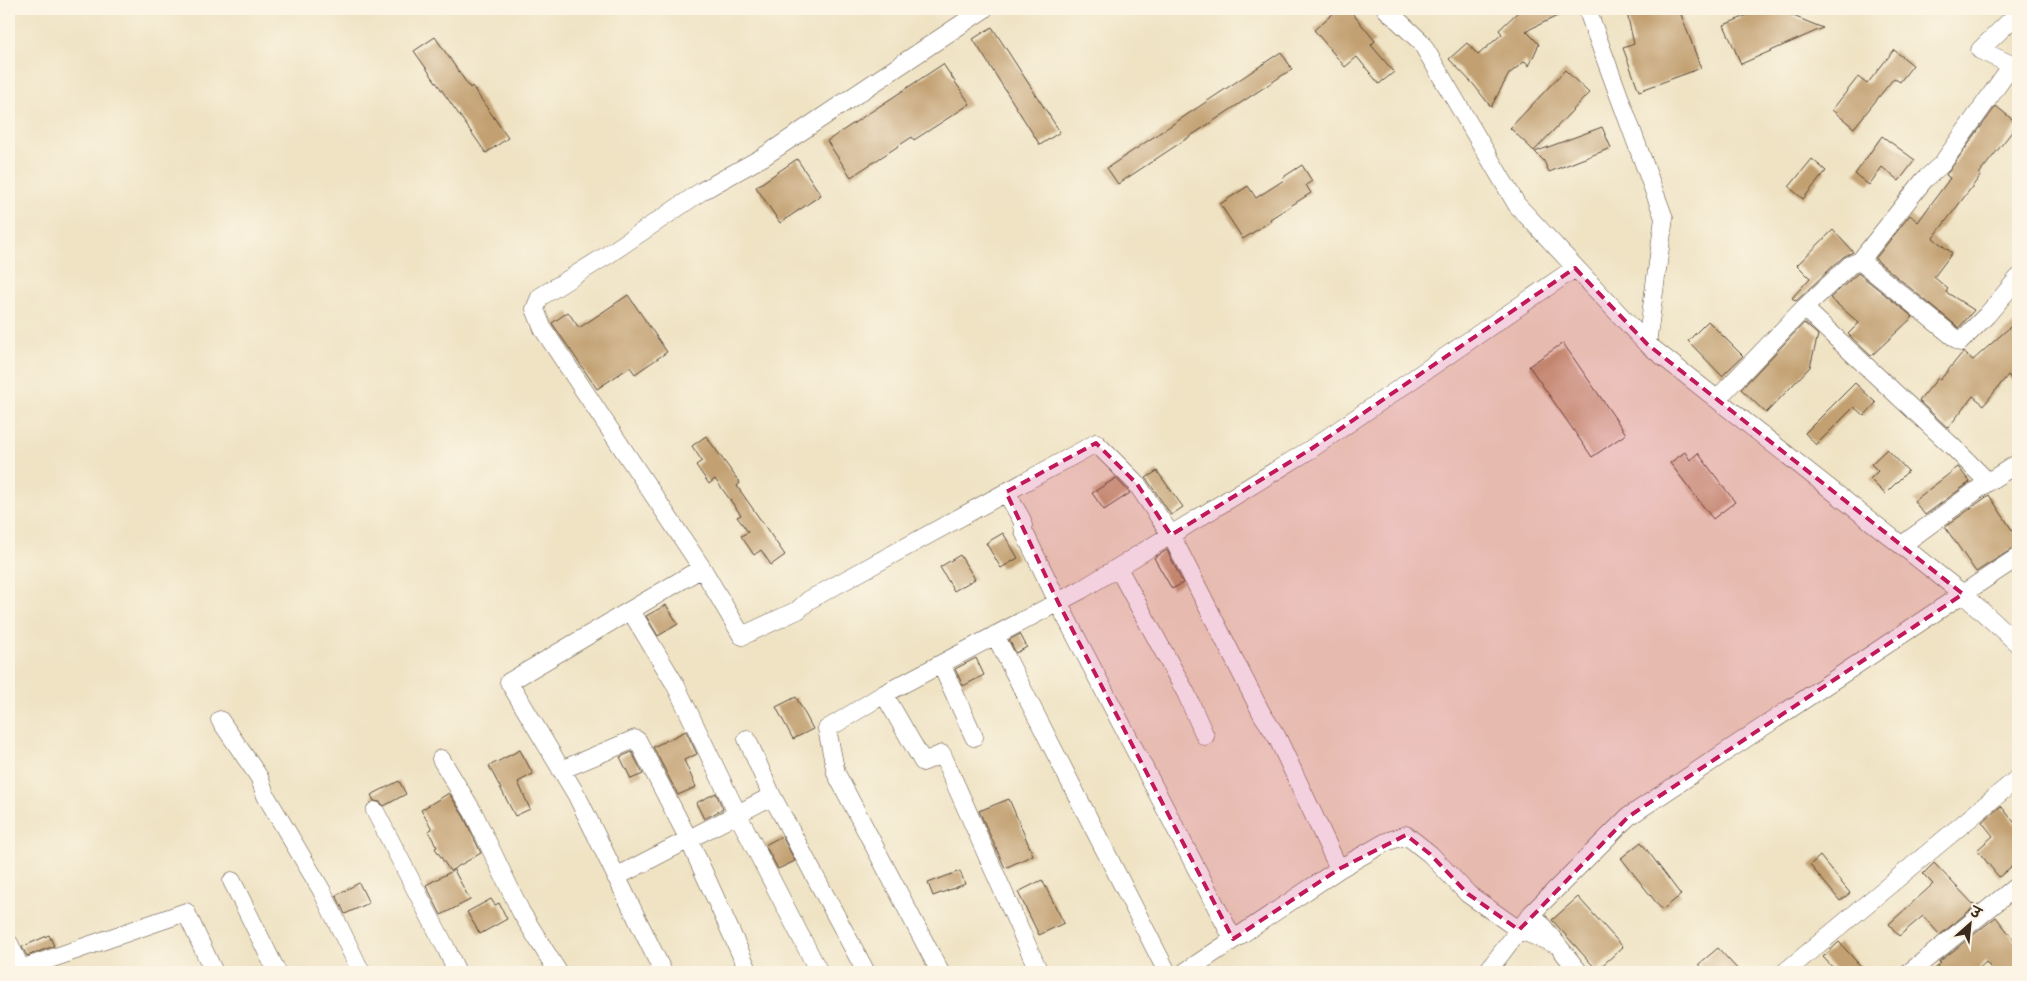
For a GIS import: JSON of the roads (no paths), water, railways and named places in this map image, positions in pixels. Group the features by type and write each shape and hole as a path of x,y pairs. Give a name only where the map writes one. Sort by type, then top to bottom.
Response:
{"street":[{"path":"984,9 763,157 702,191 540,298 535,309 543,329 702,568 742,636 798,610 809,600 1096,443 1137,484 1171,535 1262,714 1277,736 1339,869"},
{"path":"1386,9 1421,42 1517,205 1647,344 1963,594 2018,644"},
{"path":"1587,9 1664,218 1647,344"},
{"path":"1717,399 1804,308 1850,265 1860,261 1924,180 1942,164 2015,67 1980,50 2018,14"},
{"path":"1860,261 1960,342 1987,315 2018,278"},
{"path":"940,972 836,773 826,729 884,694 1118,568 1311,449 1575,268"},
{"path":"1804,308 1988,482"},
{"path":"1902,545 1988,482 2018,463"},
{"path":"1006,492 1022,520 1024,532 1058,602 1233,939"},
{"path":"1487,972 1532,913 1628,817 2018,558"},
{"path":"663,972 577,796 509,682 702,568"},
{"path":"1118,568 1186,693 1205,736"},
{"path":"631,611 675,684 738,815 819,972"},
{"path":"995,635 1167,972"},
{"path":"941,664 974,737"},
{"path":"884,694 923,762 942,754 1037,972"},
{"path":"220,720 259,777 266,796 322,891 361,972"},
{"path":"747,739 772,796 866,972"},
{"path":"561,770 636,740 689,840 749,972"},
{"path":"441,759 473,812 521,912 558,972"},
{"path":"1785,972 2018,778"},
{"path":"616,877 772,796"},
{"path":"375,811 446,948 456,972"},
{"path":"1185,972 1339,869 1386,842 1406,835 1430,854 1468,894 1519,930 1558,945"},
{"path":"232,881 277,972"},
{"path":"1910,972 2018,885"},
{"path":"9,943 21,970 186,912 214,972"},
{"path":"1532,913 1579,972"}]}
